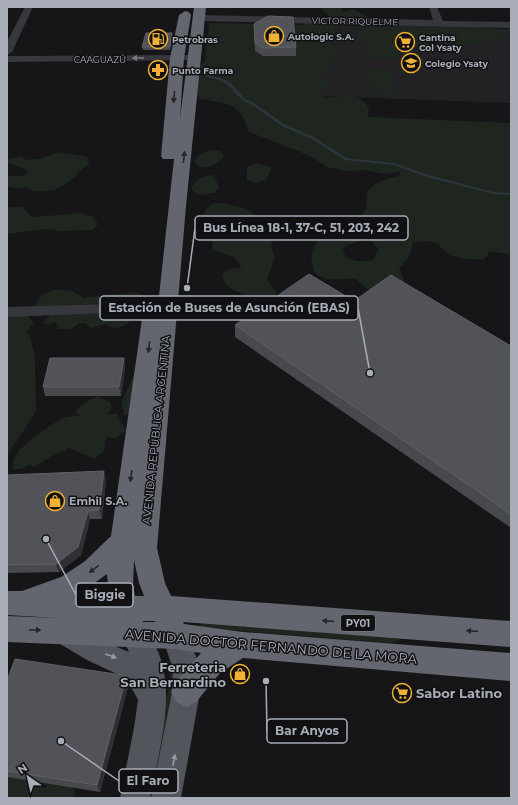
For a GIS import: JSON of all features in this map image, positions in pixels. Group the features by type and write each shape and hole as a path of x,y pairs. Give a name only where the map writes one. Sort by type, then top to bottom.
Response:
{"highway":[{"name":"AVENIDA REPÚBLICA ARGENTINA","path":"175,636 152,583 144,548 185,58 186,7"},
{"name":"AVENIDA REPÚBLICA ARGENTINA","path":"134,634 125,609 120,587 122,542 154,308 166,195 185,58 200,12"},
{"path":"8,612 69,587 108,558 122,542"},
{"path":"146,559 161,583 178,600 205,611"},
{"name":"PY01","path":"8,612 162,608 511,634"},
{"name":"AVENIDA DOCTOR FERNANDO DE LA MORA","path":"8,612 64,632 175,636 243,645 369,654 511,667"},
{"path":"186,692 201,672 217,656 243,645"},
{"path":"369,654 402,648 511,655"}],"main road":[{"path":"64,632 96,651 117,658 133,667 144,680 152,700"},
{"name":"AVENIDA REPÚBLICA ARGENTINA","path":"134,634 149,661 153,679 152,700 135,798"},
{"name":"AVENIDA REPÚBLICA ARGENTINA","path":"166,798 186,692 187,670 175,636"}],"street":[{"path":"7,52 29,7"},
{"path":"433,7 439,23"},
{"name":"VICTOR RIQUELME","path":"200,12 511,25"},
{"name":"CAAGUAZÚ","path":"7,59 185,58"},
{"path":"7,312 154,308"}],"shaded area":[{"path":"322,7 342,7 342,12 354,9 363,15 371,17 505,30 507,33 498,39 481,41 463,46 424,46 391,59 383,59 376,58 361,50 365,42 357,36 357,28 359,25 367,24 341,17 332,18 340,24 338,32 330,38 332,45 337,48 327,72 322,76 328,89 321,96 345,96 358,98 369,108 368,117 511,123 511,255 489,251 483,260 460,258 450,255 436,243 428,241 413,243 409,257 399,268 404,280 403,283 373,290 367,289 356,279 331,279 321,277 315,273 311,256 313,250 320,239 331,233 345,231 358,232 361,235 360,241 346,246 343,249 344,253 347,257 354,260 373,260 379,249 369,237 363,227 363,224 358,219 367,208 367,195 371,187 390,178 399,176 401,171 385,174 366,170 346,171 327,167 314,158 249,132 244,118 237,110 217,101 200,99 196,92 199,66 205,61 209,23 302,25 307,20 331,18 321,9"},
{"name":"Colegio Ysaty","path":"305,24 511,29 511,103 318,96"},
{"path":"387,69 397,94 375,95 366,70"},
{"path":"209,150 221,151 224,157 214,165 205,167 201,167 194,162 197,157"},
{"path":"59,152 88,157 89,164 66,184 54,190 36,191 28,188 15,188 7,186 7,176 24,176 28,171 7,162 7,159 21,156 26,160 43,158"},
{"path":"255,163 272,167 267,179 256,183 247,180 247,167"},
{"path":"212,175 215,177 219,188 214,193 199,195 191,189 194,183 199,179"},
{"path":"215,203 230,205 252,212 256,216 258,224 270,229 275,236 271,246 275,257 267,279 277,293 276,297 269,304 232,289 226,284 222,276 225,271 232,268 240,268 241,266 234,257 212,250 213,241 211,232 201,217 210,205"},
{"path":"24,207 32,217 81,213 92,216 98,224 93,230 60,231 47,229 7,234 7,208"},
{"path":"52,290 70,290 84,298 136,292 146,298 139,309 45,311 35,306 41,296"},
{"path":"7,311 27,315 34,323 26,332 30,335 35,358 36,412 7,455"},
{"path":"130,311 134,317 127,324 115,329 105,324 91,328 85,323 79,323 71,329 58,329 55,322 49,325 43,322 51,315"},
{"path":"136,371 133,413 124,415 121,402"},
{"path":"97,396 111,403 111,410 106,414 117,414 126,431 116,438 106,438 104,451 94,459 69,448 34,467 29,465 21,469 13,469 13,461 20,449 41,432 62,418 81,415 75,412 84,403"},
{"path":"202,623 405,638 391,643 203,628 201,625"},
{"path":"167,659 172,666 175,678 155,798 149,798 170,678 166,663"},
{"path":"7,769 75,788 74,798 7,798"}],"building":[{"name":"Autologic S.A.","path":"268,16 293,17 296,47 263,48 255,43 254,24"},
{"name":"Petrobras","path":"146,33 172,33 170,47 142,47"},
{"path":"309,274 354,301 391,275 511,346 511,514 235,325"},
{"path":"50,358 124,358 119,387 43,387"},
{"path":"104,471 99,510 88,511 78,547 56,564 7,565 7,475"},
{"path":"15,659 122,675 126,678 97,785 7,771 7,681"}],"waterway":[{"path":"205,75 228,83 244,100 253,104 283,125 311,137 346,159 394,164 431,177 494,193 511,194"}],"place":[{"name":"Autologic S.A.","path":"274,36"},
{"name":"Petrobras","path":"158,39"},
{"name":"Cantina Col Ysaty","path":"405,42"},
{"name":"Colegio Ysaty","path":"411,63"},
{"name":"Punto Farma","path":"158,70"},
{"name":"Bus Línea 18-1, 37-C, 51, 203, 242","path":"187,288"},
{"name":"Estación de Buses de Asunción (EBAS)","path":"370,373"},
{"name":"Emhil S.A.","path":"55,501"},
{"name":"Biggie","path":"46,539"},
{"name":"Ferreteria San Bernardino","path":"240,674"},
{"name":"Bar Anyos","path":"266,681"},
{"name":"Sabor Latino","path":"402,693"},
{"name":"El Faro","path":"61,741"}]}
